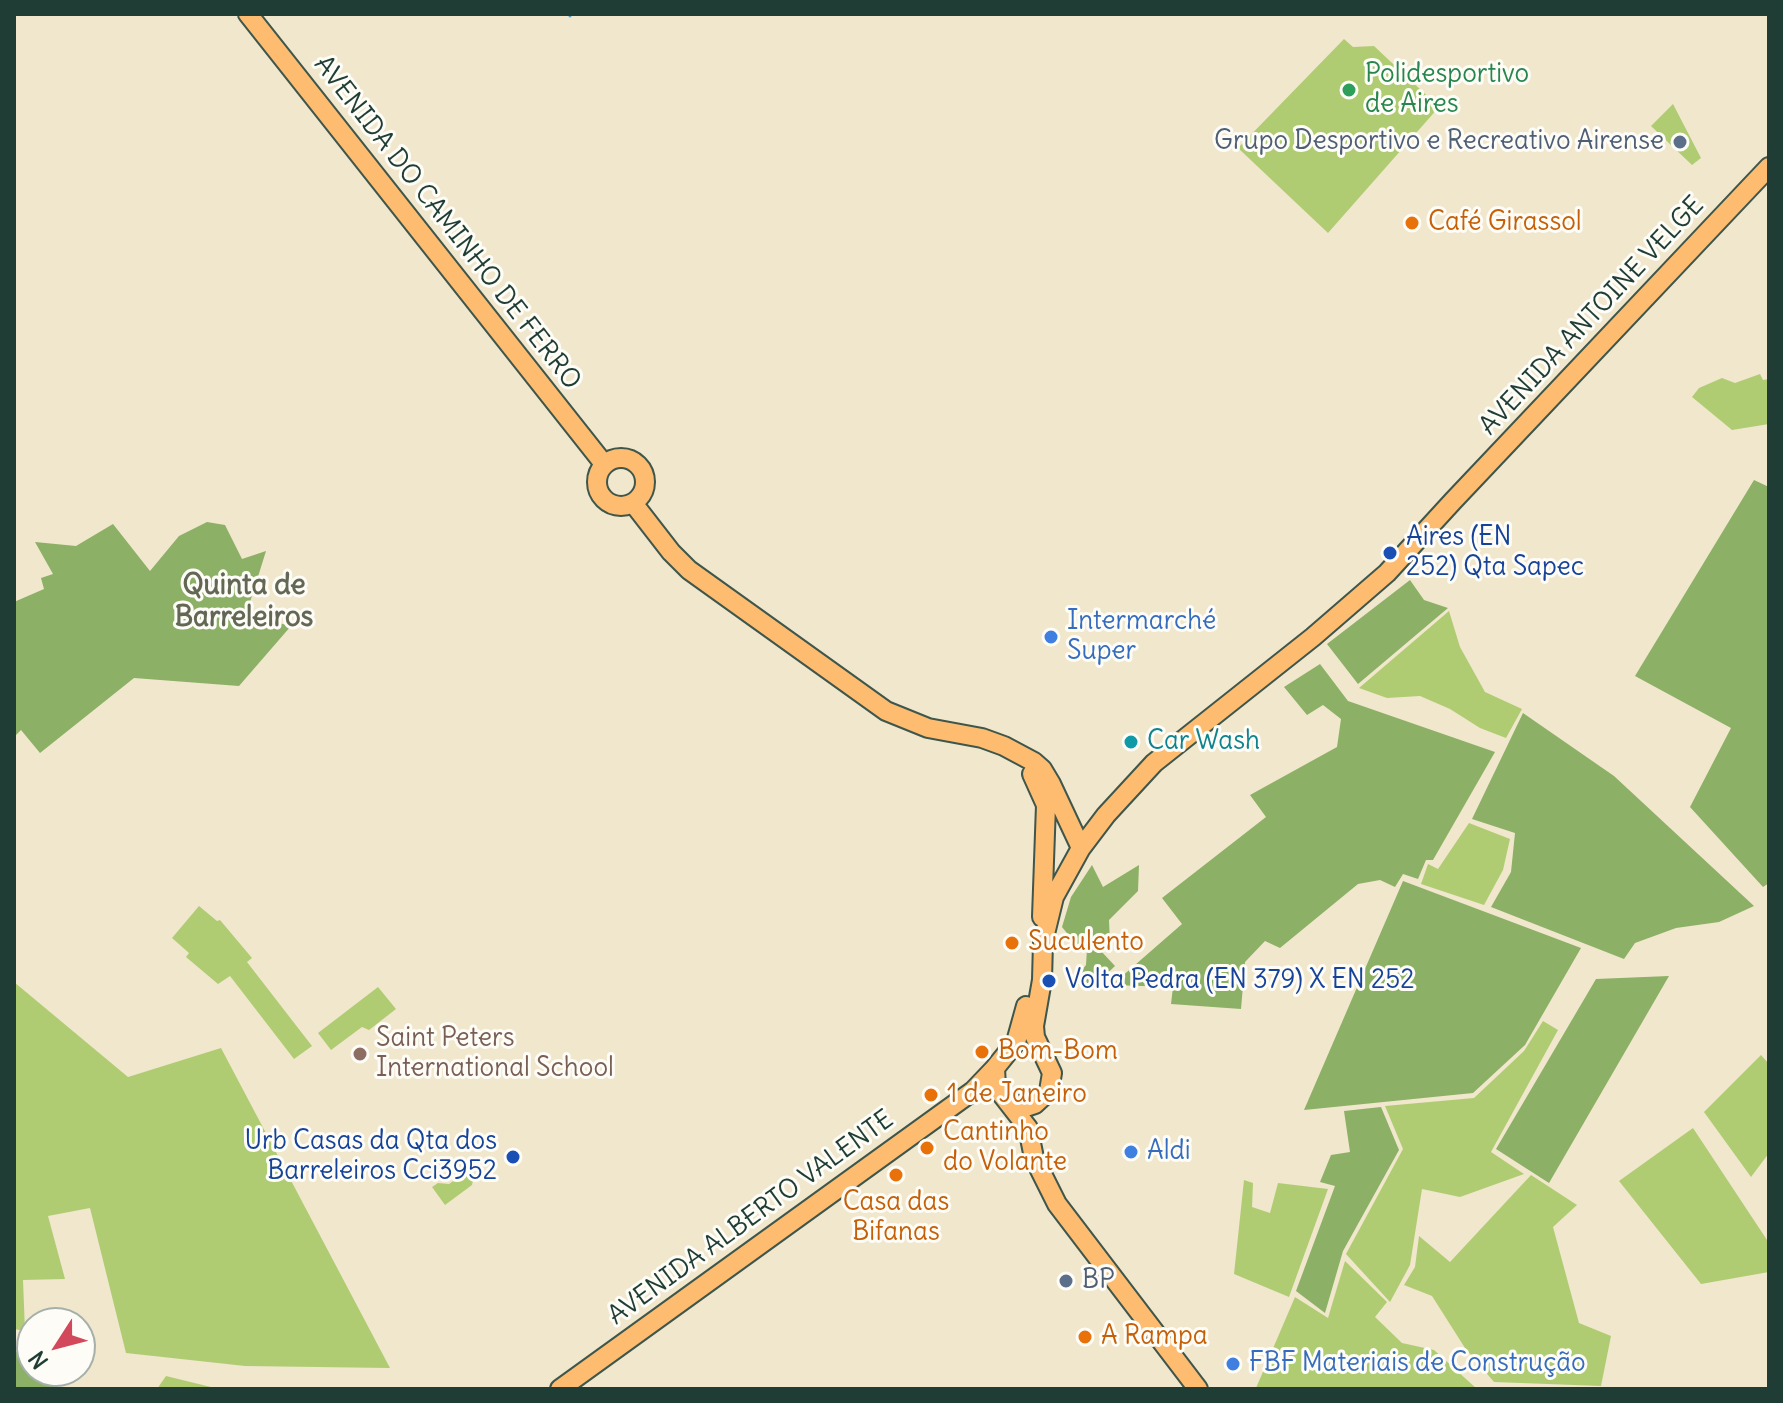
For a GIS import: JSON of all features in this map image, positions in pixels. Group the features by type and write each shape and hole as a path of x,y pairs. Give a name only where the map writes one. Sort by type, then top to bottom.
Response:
{"main road":[{"name":"AVENIDA DO CAMINHO DE FERRO","path":"248,14 604,464"},
{"name":"AVENIDA ANTOINE VELGE","path":"1042,949 1054,897 1081,848 1139,778 1387,573 1769,167"},
{"path":"619,457 627,458 641,467 645,474 644,491 633,503 612,505 601,496 597,483 604,464 619,457"},
{"path":"633,503 689,570 886,711 907,722 982,738 1017,752 1042,769 1081,848"},
{"path":"1017,752 1040,788 1046,805 1042,980 1034,1026 1035,1037 1052,1073 1052,1082 1049,1091 1035,1104 1028,1128 1034,1158 1057,1204 1198,1389"},
{"path":"1060,803 1079,816 1109,811"},
{"name":"AVENIDA ALBERTO VALENTE","path":"560,1389 973,1091 1001,1061 1020,1033 1042,949"},
{"path":"1028,1128 996,1087 1001,1061 1025,1048 1043,1056"},
{"path":"973,1091 987,1090 1016,1106 1035,1104"}],"green space":[{"path":"1344,39 1353,47 1374,46 1439,107 1328,233 1238,148"},
{"name":"Grupo Desportivo e Recreativo Airense","path":"1673,104 1701,158 1692,165 1651,126"},
{"path":"1760,374 1763,380 1769,379 1769,424 1732,430 1692,397 1699,388 1722,378 1735,383"},
{"path":"1754,480 1769,487 1769,883 1763,887 1690,807 1731,728 1635,676"},
{"path":"207,522 225,525 242,559 266,551 246,615 291,626 239,686 134,678 40,753 21,730 14,737 14,602 44,589 41,578 53,574 35,542 76,546 113,524 150,571 179,536"},
{"path":"1410,580 1424,600 1448,608 1358,684 1327,644"},
{"path":"1449,611 1460,647 1485,692 1522,709 1506,738 1480,728 1450,709 1420,696 1387,698 1359,688"},
{"path":"1320,664 1348,701 1495,752 1433,860 1426,860 1418,879 1403,874 1395,887 1380,880 1358,884 1280,948 1265,941 1245,962 1241,1009 1171,1004 1173,987 1112,985 1182,924 1162,898 1266,817 1250,795 1337,747 1341,719 1323,705 1307,715 1284,687"},
{"path":"1523,713 1614,776 1754,906 1719,922 1676,928 1635,943 1624,959 1491,907 1511,872 1515,833 1472,819"},
{"path":"1469,823 1510,839 1503,870 1484,905 1421,884 1428,864 1438,869"},
{"path":"1092,865 1103,887 1139,865 1138,891 1109,920 1110,944 1101,951 1115,966 1093,987 1071,984 1086,965 1087,949 1075,943 1062,927 1071,897"},
{"path":"1403,881 1581,948 1525,1045 1473,1093 1304,1110"},
{"path":"199,906 217,921 220,920 252,958 247,962 312,1046 294,1059 230,976 218,984 186,957 189,953 172,938"},
{"path":"1669,976 1549,1183 1496,1149 1596,979"},
{"path":"14,982 128,1077 221,1048 390,1368 245,1366 126,1353 90,1208 48,1216 65,1279 23,1280 24,1307 16,1307 14,1329"},
{"path":"378,987 396,1009 369,1030 362,1027 331,1050 318,1033"},
{"path":"1543,1021 1558,1030 1491,1152 1524,1174 1460,1197 1422,1189 1410,1265 1390,1302 1346,1254 1403,1149 1385,1106 1474,1098 1524,1051"},
{"path":"1761,1055 1769,1064 1769,1153 1751,1177 1704,1112"},
{"path":"1381,1107 1399,1150 1343,1251 1325,1313 1296,1291 1335,1186 1320,1182 1331,1155 1350,1152 1344,1111"},
{"path":"1693,1128 1769,1243 1769,1272 1701,1284 1619,1181"},
{"path":"469,1170 474,1176 472,1185 445,1205 432,1187 438,1183 449,1184"},
{"path":"1531,1175 1577,1205 1553,1227 1579,1323 1611,1336 1601,1386 1494,1382 1465,1348 1432,1296 1404,1285 1415,1267 1419,1236 1450,1262"},
{"path":"1244,1180 1253,1183 1252,1207 1270,1213 1278,1183 1328,1189 1289,1297 1234,1274"},
{"path":"1345,1261 1387,1302 1375,1317 1402,1343 1434,1350 1477,1389 1256,1388 1295,1297 1328,1318"},
{"path":"14,1351 16,1387 54,1387 52,1389 14,1389"},
{"path":"166,1376 219,1389 157,1389"}],"place":[{"name":"Polidesportivo de Aires","path":"1349,90"},
{"name":"Grupo Desportivo e Recreativo Airense","path":"1680,142"},
{"name":"Café Girassol","path":"1412,223"},
{"name":"Aires (EN 252) Qta Sapec","path":"1390,553"},
{"name":"Intermarché Super","path":"1051,637"},
{"name":"Car Wash","path":"1131,742"},
{"name":"Suculento","path":"1012,943"},
{"name":"Volta Pedra (EN 379) X EN 252","path":"1049,981"},
{"name":"Bom-Bom","path":"982,1052"},
{"name":"Saint Peters International School","path":"360,1054"},
{"name":"1 de Janeiro","path":"931,1095"},
{"name":"Cantinho do Volante","path":"927,1148"},
{"name":"Aldi","path":"1131,1152"},
{"name":"Urb Casas da Qta dos Barreleiros Cci3952","path":"513,1157"},
{"name":"Casa das Bifanas","path":"896,1175"},
{"name":"BP","path":"1066,1281"},
{"name":"A Rampa","path":"1085,1337"},
{"name":"FBF Materiais de Construção","path":"1233,1364"}],"district":[{"name":"Quinta de Barreleiros","path":"244,602"}]}
